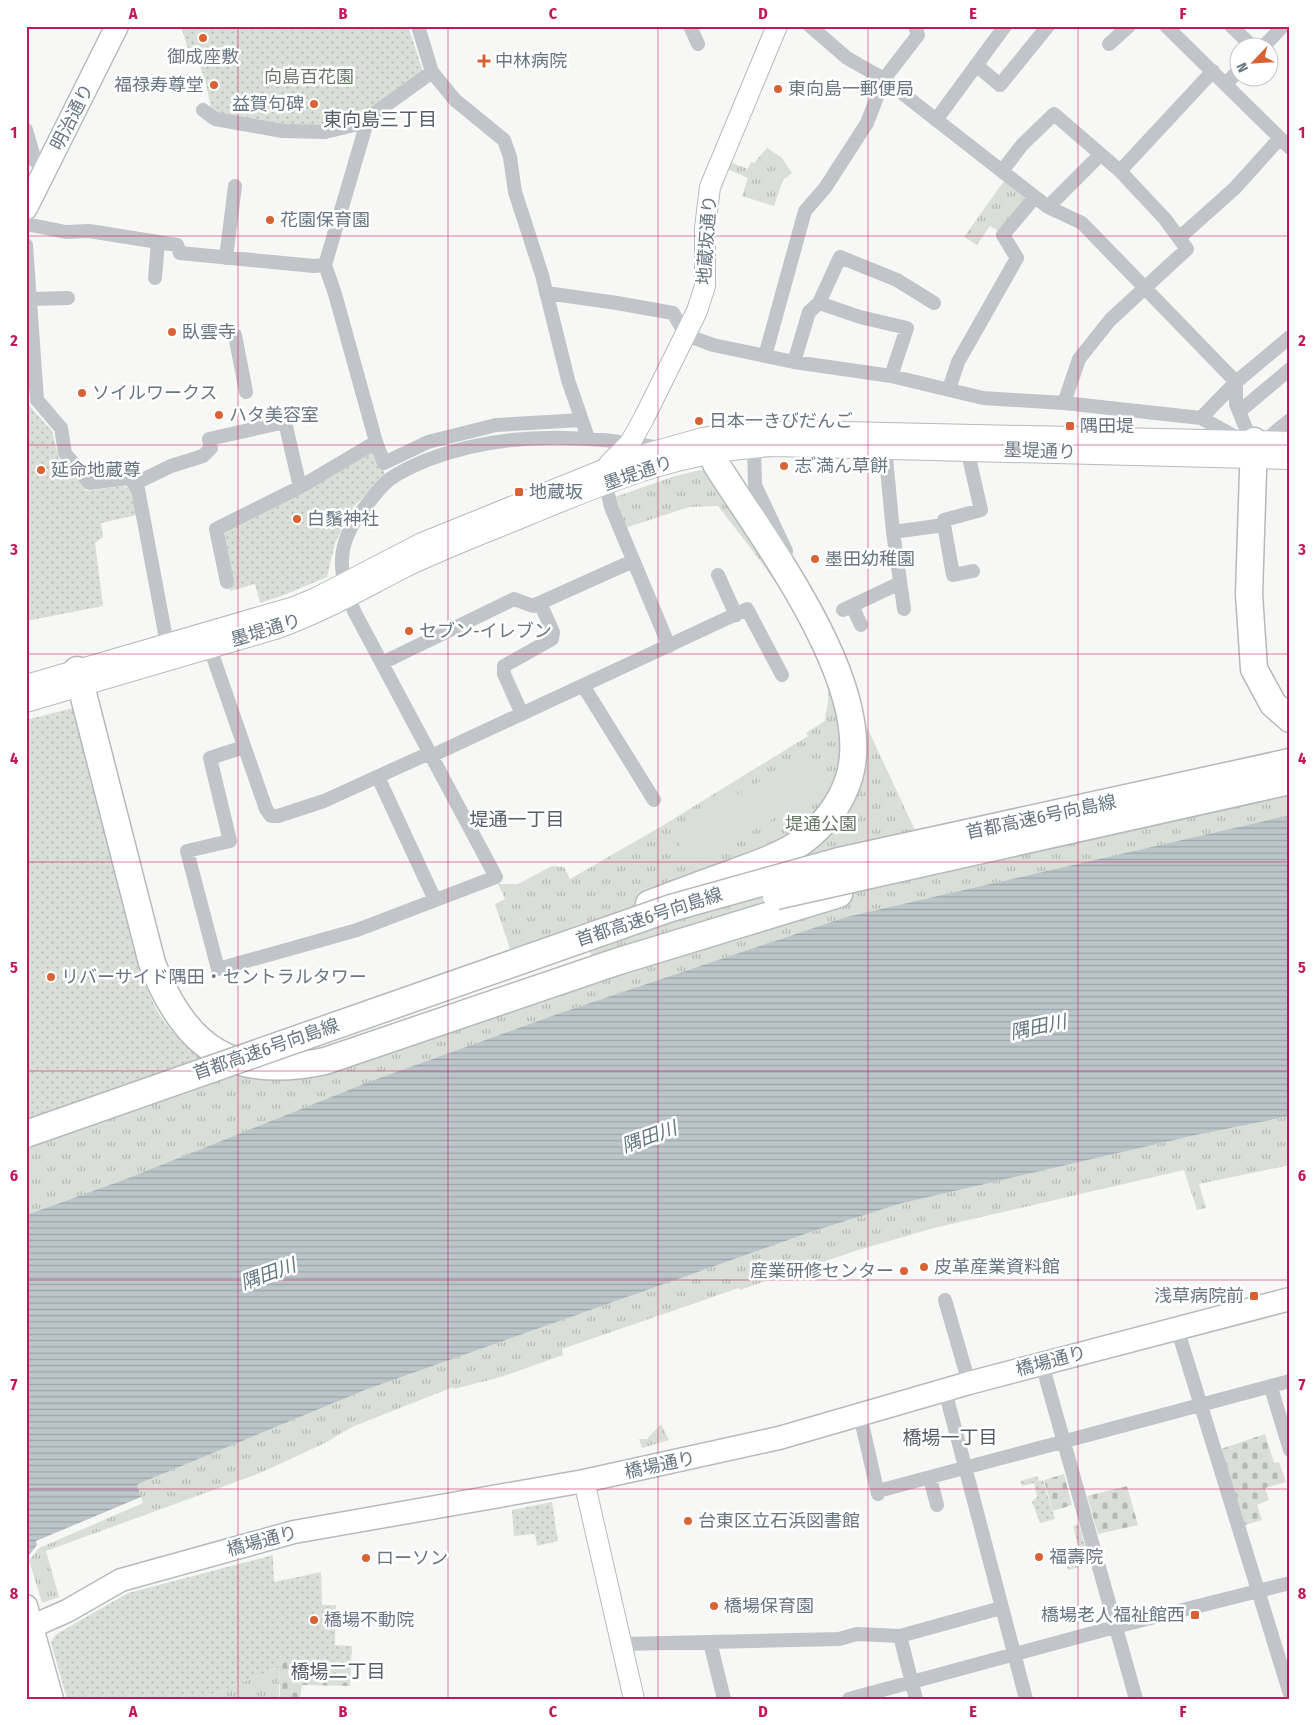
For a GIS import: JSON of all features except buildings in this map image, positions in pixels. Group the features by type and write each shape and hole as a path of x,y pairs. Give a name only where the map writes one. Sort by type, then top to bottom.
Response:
{"highway":[{"path":"536,955 648,904 784,852 818,828 832,812 850,777 853,756 850,715 819,629 723,476 718,443"},
{"path":"1253,450 1249,594 1254,669 1273,704 1290,719"},
{"path":"82,688 152,963 161,987 170,1005 195,1036 212,1049 250,1066 288,1067 325,1060 724,928 810,902 998,854 1029,838"},
{"name":"首都高速6号向島線","path":"26,1134 670,908 839,861 1290,762"},
{"name":"首都高速6号向島線","path":"26,1152 670,926 778,895 1282,783"}],"main road":[{"name":"明治通り","path":"31,169 102,26"},
{"name":"明治通り","path":"26,208 117,26"},
{"name":"地蔵坂通り","path":"604,476 630,443 686,335 705,286 705,228 710,187 778,26"},
{"name":"墨堤通り","path":"26,702 82,688 312,616 346,590 422,543 604,476 661,448 718,443 799,431 1253,450 1290,459"},
{"name":"墨堤通り","path":"604,476 665,463 718,443 754,447 1253,450 1290,442"},
{"name":"墨堤通り","path":"26,684 82,688 167,644 271,615 316,598 346,590"},
{"name":"橋場通り","path":"29,1628 67,1610 121,1580 294,1532 584,1481 779,1438 963,1385 1290,1299"},
{"path":"584,1481 634,1699"},
{"path":"26,1606 29,1628 52,1699"},
{"path":"26,1666 35,1699"}],"street":[{"path":"418,26 432,72 456,100 504,140 510,157 515,192 542,275 568,380 588,438"},
{"path":"690,26 698,44"},
{"path":"810,26 847,58 884,79 1048,207 1082,223 1236,382 1236,404 1253,450"},
{"path":"765,356 805,211 825,188 867,123 884,79 918,35 915,26"},
{"path":"936,120 1005,26"},
{"path":"976,65 1000,85 1048,26"},
{"path":"1110,44 1129,26"},
{"path":"1166,26 1285,143 1179,238"},
{"path":"1231,26 1244,38"},
{"path":"1272,38 1283,26"},
{"path":"1120,171 1213,71"},
{"path":"432,72 375,113 367,122 324,265 335,294 376,442 384,463 428,442 496,425 581,420"},
{"path":"203,110 215,119 282,131 325,132 367,122"},
{"path":"1002,171 1022,145 1054,114 1064,120 1100,155 1120,171 1187,249 1143,287 1110,320 1078,358 1064,403"},
{"path":"26,130 31,169"},
{"path":"1048,207 1100,155"},
{"path":"226,258 235,186"},
{"path":"949,389 958,362 1017,258 1003,235 1035,197"},
{"path":"26,224 66,232 89,231 177,245 180,253 314,266 324,265"},
{"path":"155,278 158,242"},
{"path":"26,245 37,400 60,428 65,453 89,483 129,478 138,489 167,644"},
{"path":"794,362 809,312 819,303 840,257 898,280 934,303"},
{"path":"546,293 673,313 686,335 713,345 794,362 891,376 983,398 1064,403 1201,418 1253,450"},
{"path":"30,299 68,298"},
{"path":"819,303 907,328 891,376"},
{"path":"235,335 246,392"},
{"path":"1201,418 1236,382 1290,337"},
{"path":"1240,412 1290,369"},
{"path":"1253,450 1290,420"},
{"path":"134,484 171,466 203,456 211,448 210,439 285,422 300,487"},
{"path":"244,747 210,758 230,841 187,851 218,969 335,937 496,877 382,663 346,590 340,563 342,552 359,514 391,479 417,464 472,446 503,440 588,438 661,448"},
{"path":"226,582 216,529 300,487 376,442"},
{"path":"754,447 755,485 786,551"},
{"path":"885,447 892,532 904,609"},
{"path":"967,449 981,510 944,520 944,526 953,575 973,571"},
{"path":"604,476 611,507 669,646"},
{"path":"892,532 944,526"},
{"path":"382,663 514,599 533,606 633,561"},
{"path":"718,575 736,615"},
{"path":"861,625 847,608 900,583"},
{"path":"522,714 504,674 504,666 552,639 553,632 540,603"},
{"path":"210,648 270,816 278,816 324,801 423,756 431,756 584,687 747,610 782,675"},
{"path":"584,687 654,800"},
{"path":"378,776 435,900"},
{"path":"945,1300 963,1385 949,1393 948,1402 1026,1699"},
{"path":"1177,1328 1290,1694"},
{"path":"1042,1364 1136,1699"},
{"path":"860,1415 878,1493 965,1468 1290,1382"},
{"path":"1268,1388 1272,1392 1290,1450"},
{"path":"930,1478 937,1505"},
{"path":"849,1699 1115,1626 1290,1583"},
{"path":"621,1644 839,1639 857,1634 900,1636 1002,1608"},
{"path":"900,1636 916,1699"},
{"path":"710,1642 724,1699"}],"green space":[{"name":"向島百花園","path":"181,26 408,26 423,71 359,121 324,129 283,128 218,114 211,109 206,83 193,47 188,49"},
{"path":"767,148 782,158 792,173 783,180 774,206 742,196 748,178 727,169 730,162 748,169 751,162 754,163"},
{"path":"1004,181 1026,199 1001,232 990,226 977,245 964,237"},
{"path":"26,402 52,431 59,459 71,470 86,491 124,486 135,493 137,515 101,523 103,537 95,543 103,606 26,621"},
{"name":"白鬚神社","path":"374,449 386,476 354,506 335,543 327,577 260,603 255,584 230,591 221,536 222,531"},
{"name":"堤通公園","path":"700,470 711,474 866,725 915,830 922,854 1290,775 1290,815 846,917 563,1012 371,1081 126,1179 26,1215 26,1121 213,1076 422,1021 594,962 580,924 512,955 495,904 505,899 498,884 518,884 552,866 564,867 570,879 662,826 808,736 806,733 825,721 828,691 813,644 784,594 718,506 689,507 625,528 615,497 672,477"},
{"path":"77,707 147,988 157,1010 170,1029 186,1045 206,1060 26,1121 26,720"},
{"path":"807,753 827,787 693,866 673,833"},
{"path":"1290,1116 1290,1165 1199,1184 1206,1208 1197,1210 1184,1170 934,1228 858,1250 740,1290 739,1288 562,1349 563,1355 501,1377 454,1389 453,1387 352,1427 325,1443 260,1473 46,1551 59,1597 42,1603 29,1560 39,1548 143,1503 137,1485 143,1482 365,1390 808,1233 899,1204 1196,1135"},
{"path":"661,1424 669,1440 642,1448 639,1439 647,1439"},
{"path":"1265,1434 1274,1463 1279,1462 1286,1482 1265,1488 1269,1500 1257,1505 1262,1520 1245,1525 1221,1449"},
{"path":"1064,1474 1072,1505 1053,1511 1044,1480"},
{"path":"1037,1476 1039,1481 1043,1480 1055,1519 1040,1523 1032,1502 1037,1497 1034,1483 1022,1486 1020,1481"},
{"path":"1127,1486 1138,1525 1098,1534 1087,1496"},
{"path":"552,1502 558,1541 537,1546 535,1534 514,1536 512,1510"},
{"path":"1079,1524 1090,1564 1068,1570 1066,1563 1082,1559 1073,1526"},
{"path":"273,1555 274,1582 321,1572 322,1605 336,1605 335,1645 352,1646 351,1664 313,1661 312,1671 287,1670 288,1660 281,1659 280,1667 201,1699 67,1699 51,1643 55,1635 128,1593"},
{"path":"280,1659 288,1659 288,1674 296,1675 296,1670 312,1671 313,1661 351,1664 350,1686 302,1685 300,1699 280,1699"},
{"path":"280,1667 279,1699 201,1699"}],"water":[{"name":"隅田川","path":"1290,815 1290,1116 1196,1135 899,1204 808,1233 365,1390 143,1482 137,1485 141,1497 36,1541 37,1545 26,1559 26,1215 126,1179 371,1081 563,1012 846,917"}],"place":[{"name":"御成座敷","path":"203,38"},
{"name":"中林病院","path":"484,61"},
{"name":"福禄寿尊堂","path":"214,85"},
{"name":"東向島一郵便局","path":"778,89"},
{"name":"益賀句碑","path":"314,104"},
{"name":"花園保育園","path":"270,220"},
{"name":"臥雲寺","path":"172,332"},
{"name":"ソイルワークス","path":"82,393"},
{"name":"ハタ美容室","path":"219,415"},
{"name":"日本一きびだんご","path":"699,421"},
{"name":"隅田堤","path":"1070,426"},
{"name":"志 ゙満ん草餅","path":"784,466"},
{"name":"延命地蔵尊","path":"41,470"},
{"name":"地蔵坂","path":"519,492"},
{"name":"白鬚神社","path":"297,519"},
{"name":"墨田幼稚園","path":"815,559"},
{"name":"セブン-イレブン","path":"409,631"},
{"name":"リバーサイド隅田・セントラルタワー","path":"51,977"},
{"name":"皮革産業資料館","path":"924,1267"},
{"name":"産業研修センター","path":"904,1271"},
{"name":"浅草病院前","path":"1254,1296"},
{"name":"台東区立石浜図書館","path":"688,1521"},
{"name":"福壽院","path":"1039,1557"},
{"name":"ローソン","path":"366,1558"},
{"name":"橋場保育園","path":"714,1606"},
{"name":"橋場老人福祉館西","path":"1195,1615"},
{"name":"橋場不動院","path":"314,1620"}],"district":[{"name":"東向島三丁目","path":"380,119"},
{"name":"堤通一丁目","path":"517,819"},
{"name":"橋場一丁目","path":"950,1437"},
{"name":"橋場二丁目","path":"338,1671"}]}
